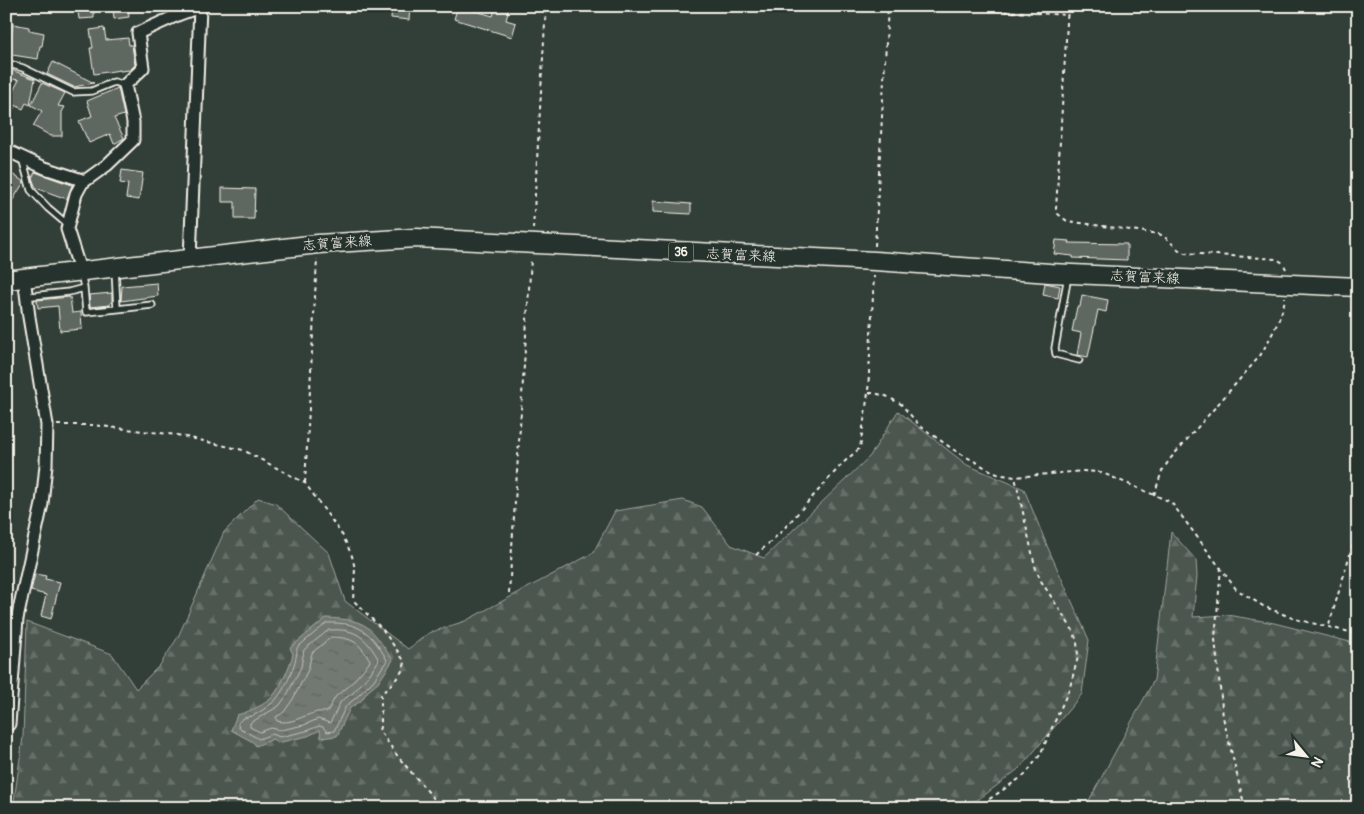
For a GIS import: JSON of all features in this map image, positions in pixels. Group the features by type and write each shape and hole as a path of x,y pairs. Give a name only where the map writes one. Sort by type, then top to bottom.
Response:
{"main road":[{"name":"志賀富来線","path":"6,280 318,244 416,238 874,261 1068,274 1358,287"}],"street":[{"path":"80,270 67,229 76,194 82,183 107,165 133,140 134,122 125,84 143,68 138,33 180,14 201,7 190,259"},
{"path":"6,150 45,168 86,181"},
{"path":"9,724 17,619 42,504 46,465 47,425 24,277"}],"lane":[{"path":"6,63 23,68 73,92 92,91 114,82 125,84"},
{"path":"22,158 31,190 68,225"},
{"path":"115,267 117,309"},
{"path":"80,270 86,312 152,305"},
{"path":"1068,274 1055,348 1056,354 1079,360"},
{"path":"32,296 69,292 84,288"}],"path":[{"path":"509,593 546,6"},
{"path":"756,555 780,533 843,463 860,448 868,393 888,6"},
{"path":"916,6 1068,15"},
{"path":"1068,6 1056,209 1058,214 1067,221 1158,234 1172,242 1178,250 1185,253 1277,258 1286,269 1285,300 1270,339 1260,356 1170,459 1162,471 1154,495"},
{"path":"305,483 318,244"},
{"path":"868,393 886,396 901,404 920,426 954,450 997,474 1015,477 1083,470 1100,472 1171,502 1236,588 1263,606 1295,619 1358,634"},
{"path":"47,425 92,425 177,435 243,450 305,483 343,536 352,556 355,569 353,600 383,630 405,662 404,669 400,675 381,695 381,724 379,730 399,758 442,808"},
{"path":"976,808 1025,775 1040,755 1070,687 1078,657 1074,632 1041,581 1035,566 1017,494 1015,477"},
{"path":"1329,626 1358,527"},
{"path":"1221,567 1215,639 1223,717 1246,808"},
{"path":"6,788 10,765 9,724"}],"green space":[{"path":"898,411 967,465 1024,489 1089,640 1082,694 1021,767 982,797 960,808 13,808 23,737 27,622 112,654 136,689 160,665 178,637 224,532 258,498 276,504 329,553 345,601 408,649 429,633 465,621 593,553 615,511 683,500 702,507 731,545 764,558 870,456"},
{"path":"1171,532 1196,560 1197,576 1193,617 1228,615 1274,623 1358,644 1358,808 1085,808 1154,680"}],"water":[{"path":"326,618 352,621 367,627 379,639 393,660 378,683 368,691 361,701 350,708 337,736 321,738 320,730 308,736 277,743 273,739 256,746 253,742 231,730 237,715 258,707 273,696 280,685 293,654 290,648"}],"building":[{"path":"392,6 410,6 409,20 391,18"},
{"path":"458,6 493,16 496,6 510,6 506,20 516,23 512,37 454,19"},
{"path":"128,8 129,17 114,19 113,9"},
{"path":"94,9 94,18 79,19 78,11"},
{"path":"13,24 29,27 29,30 44,33 38,59 6,54 6,42 10,43"},
{"path":"104,28 106,40 128,38 129,45 132,45 135,65 130,70 94,74 90,48 93,48 90,30"},
{"path":"53,62 94,83 74,87 47,74"},
{"path":"6,68 35,79 30,105 26,103 23,109 15,105 7,126 6,104 19,80 6,78"},
{"path":"42,83 65,93 58,106 65,107 62,112 62,136 51,136 33,126 42,111 31,105"},
{"path":"118,88 124,115 114,118 124,138 114,144 110,134 89,143 79,121 92,116 87,101"},
{"path":"122,170 143,173 139,200 126,198 128,184 120,183"},
{"path":"9,172 24,182 6,211 6,176"},
{"path":"35,172 72,185 67,199 36,188 32,178"},
{"path":"222,188 255,189 254,219 235,219 235,202 222,202"},
{"path":"653,201 691,204 691,214 653,212"},
{"path":"1056,240 1070,241 1069,243 1127,244 1127,260 1073,258 1073,256 1054,254"},
{"path":"157,283 158,296 121,301 122,286"},
{"path":"1045,283 1060,286 1058,298 1043,295"},
{"path":"112,293 110,305 90,307 89,295"},
{"path":"1082,295 1108,300 1106,312 1098,310 1088,357 1077,355 1081,333 1072,331 1077,307 1080,307"},
{"path":"70,297 72,313 81,312 82,329 60,331 58,306 38,308 37,300"},
{"path":"35,574 46,576 45,579 60,582 51,619 41,616 46,595 31,591"}]}
